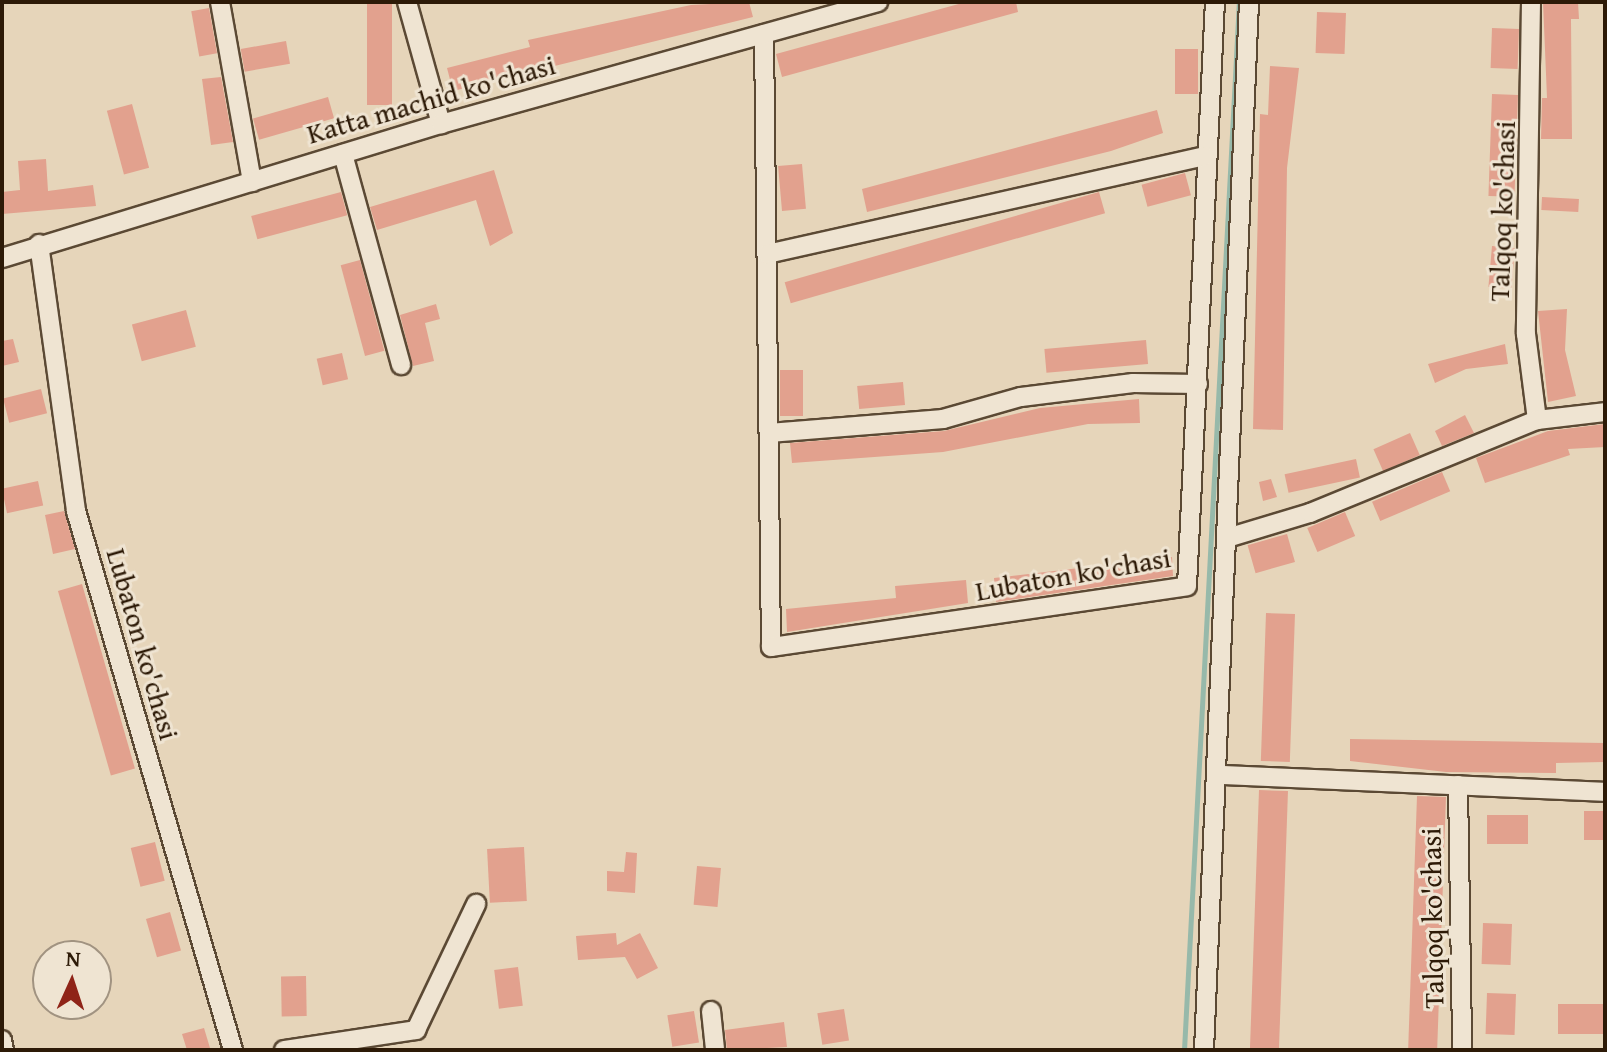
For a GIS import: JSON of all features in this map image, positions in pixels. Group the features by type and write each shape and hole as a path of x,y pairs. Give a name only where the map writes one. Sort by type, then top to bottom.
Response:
{"street":[{"path":"220,2 252,182"},
{"path":"407,2 441,124"},
{"name":"Katta machid ko'chasi","path":"2,258 39,244 441,124 878,2"},
{"name":"Lubaton ko'chasi","path":"769,433 771,647 1187,586 1198,384 1205,156 1215,2"},
{"path":"1204,1050 1221,775 1227,538 1249,2"},
{"name":"Talqoq ko'chasi","path":"1531,2 1526,334 1537,420"},
{"path":"764,34 769,433 943,419 1021,397 1133,383 1198,384"},
{"path":"343,154 401,365"},
{"path":"767,254 1205,156"},
{"name":"Lubaton ko'chasi","path":"39,244 76,511 233,1050"},
{"path":"1227,538 1310,513 1537,420 1605,412"},
{"path":"1221,775 1605,792"},
{"name":"Talqoq ko'chasi","path":"1458,785 1462,1050"},
{"path":"284,1050 416,1030 476,904"},
{"path":"711,1011 715,1050"},
{"path":"2,1040 4,1050"}],"building":[{"path":"367,2 392,2 392,105 367,105"},
{"path":"749,2 753,17 453,91 447,68 530,47 528,40 691,5"},
{"path":"966,2 1016,2 1018,12 782,77 776,54"},
{"path":"1543,2 1578,2 1579,19 1571,19 1572,139 1541,139 1542,98 1547,98"},
{"path":"209,8 217,53 199,56 191,11"},
{"path":"1317,12 1346,13 1345,54 1316,53"},
{"path":"1492,28 1519,29 1518,69 1491,68"},
{"path":"286,41 290,64 245,72 241,49"},
{"path":"1175,49 1198,49 1198,94 1175,94"},
{"path":"1270,66 1299,68 1287,168 1283,430 1253,429 1260,114 1268,115"},
{"path":"221,77 233,142 211,145 202,79"},
{"path":"1492,94 1518,95 1514,197 1488,196"},
{"path":"328,97 334,118 259,140 253,118"},
{"path":"132,104 149,168 124,174 107,111"},
{"path":"1157,110 1163,133 1111,151 867,212 862,189"},
{"path":"46,159 48,191 93,185 96,206 2,214 2,192 20,190 18,161"},
{"path":"802,164 806,209 782,211 778,166"},
{"path":"494,170 513,233 490,246 476,200 377,230 370,207"},
{"path":"1185,173 1191,195 1147,207 1142,185"},
{"path":"341,192 347,215 257,239 251,216"},
{"path":"1099,192 1105,213 791,303 785,282"},
{"path":"1542,197 1579,199 1578,212 1541,210"},
{"path":"1492,246 1515,248 1511,289 1488,287"},
{"path":"360,260 384,351 365,356 341,265"},
{"path":"436,304 440,319 425,323 434,361 413,366 400,315"},
{"path":"1567,309 1565,350 1576,396 1548,402 1538,311"},
{"path":"186,310 196,347 142,361 132,324"},
{"path":"13,339 19,362 2,366 2,341"},
{"path":"1146,340 1148,364 1046,373 1044,349"},
{"path":"1505,344 1508,364 1466,369 1435,383 1428,364"},
{"path":"342,353 348,379 323,385 317,359"},
{"path":"780,370 803,370 803,416 780,416"},
{"path":"903,382 905,405 859,409 857,386"},
{"path":"41,389 47,413 9,423 3,398"},
{"path":"1139,399 1140,423 1088,424 943,452 792,463 790,443 944,431 1040,408"},
{"path":"1465,415 1474,433 1442,446 1435,431"},
{"path":"1605,424 1605,447 1568,449 1570,455 1485,483 1476,458 1548,431"},
{"path":"1410,433 1420,455 1383,471 1373,449"},
{"path":"1356,459 1360,478 1289,493 1285,474"},
{"path":"1442,472 1450,491 1380,521 1372,502"},
{"path":"1271,479 1277,497 1263,501 1259,482"},
{"path":"38,481 43,505 7,513 2,489"},
{"path":"64,511 75,549 53,554 45,515"},
{"path":"1345,512 1355,536 1317,552 1307,528"},
{"path":"1287,534 1295,562 1256,573 1248,545"},
{"path":"1172,557 1173,576 996,602 994,578"},
{"path":"966,580 968,603 787,632 786,609 896,598 895,586"},
{"path":"82,584 135,769 111,775 58,591"},
{"path":"1266,613 1295,614 1290,762 1261,761"},
{"path":"1350,739 1604,743 1604,762 1556,763 1556,773 1446,772 1350,761"},
{"path":"1259,790 1288,791 1279,1050 1250,1050"},
{"path":"1417,796 1446,797 1437,1050 1408,1050"},
{"path":"1584,811 1605,811 1605,840 1584,840"},
{"path":"1487,815 1528,815 1528,844 1487,844"},
{"path":"155,842 165,881 140,887 131,848"},
{"path":"524,847 527,901 490,903 487,849"},
{"path":"626,852 637,853 635,893 607,891 607,871 624,872"},
{"path":"697,866 721,868 718,907 694,905"},
{"path":"170,912 181,950 157,957 146,919"},
{"path":"1483,923 1512,924 1511,965 1482,964"},
{"path":"616,933 617,945 640,933 658,968 637,979 625,957 578,960 576,936"},
{"path":"518,967 523,1006 499,1009 494,970"},
{"path":"281,976 306,976 307,1016 282,1016"},
{"path":"1487,993 1516,994 1515,1035 1486,1034"},
{"path":"1558,1004 1605,1004 1605,1034 1558,1034"},
{"path":"844,1009 849,1041 822,1045 817,1013"},
{"path":"694,1011 699,1043 672,1047 667,1015"},
{"path":"784,1022 787,1047 727,1050 725,1030"},
{"path":"204,1028 210,1048 187,1050 182,1034"}],"waterway":[{"path":"1184,1050 1239,2"}]}
